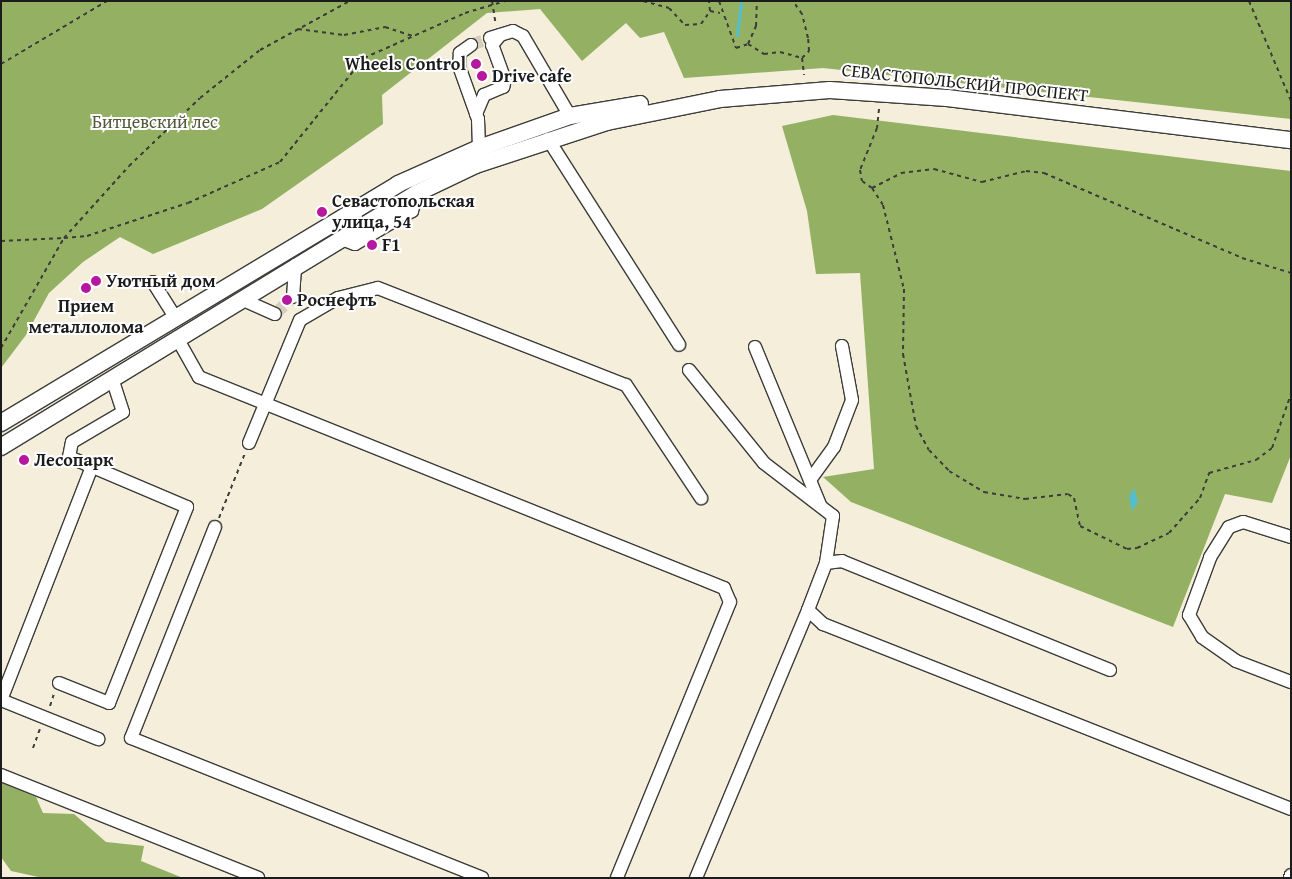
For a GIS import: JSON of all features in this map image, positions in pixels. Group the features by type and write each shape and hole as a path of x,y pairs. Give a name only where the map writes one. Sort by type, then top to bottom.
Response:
{"main road":[{"name":"СЕВАСТОПОЛЬСКИЙ ПРОСПЕКТ","path":"1,423 329,222 479,148 570,116 718,89 830,82 929,88 1291,130"},
{"name":"СЕВАСТОПОЛЬСКИЙ ПРОСПЕКТ","path":"1,447 339,238 417,193 476,165 548,139 720,99 830,90 947,98 1291,140"}],"lane":[{"path":"476,114 484,94 503,87 505,80 492,45 495,37 513,31 523,36 570,116"},
{"path":"471,45 460,53 459,66 476,114 479,148"},
{"path":"548,139 679,345"},
{"path":"293,297 295,265"},
{"path":"153,282 175,317"},
{"path":"249,443 300,320 338,298 378,288 626,385 701,498"},
{"path":"241,299 275,314"},
{"path":"177,338 199,377 724,588 730,602 617,878"},
{"path":"810,480 834,447 852,400 842,346"},
{"path":"755,347 821,507"},
{"path":"689,370 764,463 833,516 826,563 696,878"},
{"path":"59,683 109,703 187,507 91,469 69,458 68,446 123,412 112,379"},
{"path":"91,469 1,700 98,740"},
{"path":"1291,537 1243,522 1229,527 1210,558 1189,615 1202,637 1236,662 1291,682"},
{"path":"216,527 131,738 482,878"},
{"path":"826,563 842,561 1110,670"},
{"path":"808,610 823,624 1291,809"},
{"path":"1,775 258,878"}],"path":[{"path":"1,64 107,1"},
{"path":"1,348 64,238 129,166 200,98 260,50 350,1"},
{"path":"492,1 490,5 495,37"},
{"path":"1,241 87,236 188,204 280,162 364,58 490,5 505,1"},
{"path":"643,1 669,8 685,25 701,24 710,11 708,1"},
{"path":"719,1 720,13 736,48 748,44 756,26 757,1"},
{"path":"793,1 802,14 808,38 809,51 802,58"},
{"path":"1249,1 1291,101"},
{"path":"710,11 720,13"},
{"path":"298,28 344,35 385,27 414,36"},
{"path":"748,44 764,54 780,52 802,58"},
{"path":"802,58 804,75"},
{"path":"879,109 877,128 860,170 862,181 872,188 883,206 904,289 904,354 916,426 929,450 950,471 984,492 1025,498 1068,494 1074,498 1080,526 1128,549 1137,548 1170,533 1200,498 1209,473 1256,460 1272,448 1291,394"},
{"path":"872,188 902,173 934,169 982,182 1026,171 1044,172 1242,258 1291,273"},
{"path":"216,527 249,443"}],"green space":[{"name":"Битцевский лес","path":"1,1 1291,1 1291,119 823,68 684,78 664,32 640,38 626,23 582,61 540,9 487,13 382,95 383,124 262,209 153,254 120,237 83,262 49,293 26,335 1,368"},
{"path":"833,115 1291,171 1291,455 1272,503 1225,494 1173,627 851,502 823,477 874,469 860,273 816,274 807,211 782,126"},
{"path":"1,782 36,797 43,813 74,814 106,842 144,846 141,861 183,878 43,878 11,871 1,857"}],"water":[{"path":"1134,488 1138,502 1132,511 1129,497"}],"waterway":[{"path":"737,35 741,1"}],"tunnel":[{"path":"471,45 490,38"},
{"path":"275,314 293,297"}],"place":[{"name":"Wheels Control","path":"476,64"},
{"name":"Drive cafe","path":"482,76"},
{"name":"Севастопольская улица, 54","path":"322,212"},
{"name":"F1","path":"372,245"},
{"name":"Уютный дом","path":"96,281"},
{"name":"Прием металлолома","path":"86,288"},
{"name":"Роснефть","path":"287,300"},
{"name":"Лесопарк","path":"24,460"}]}
